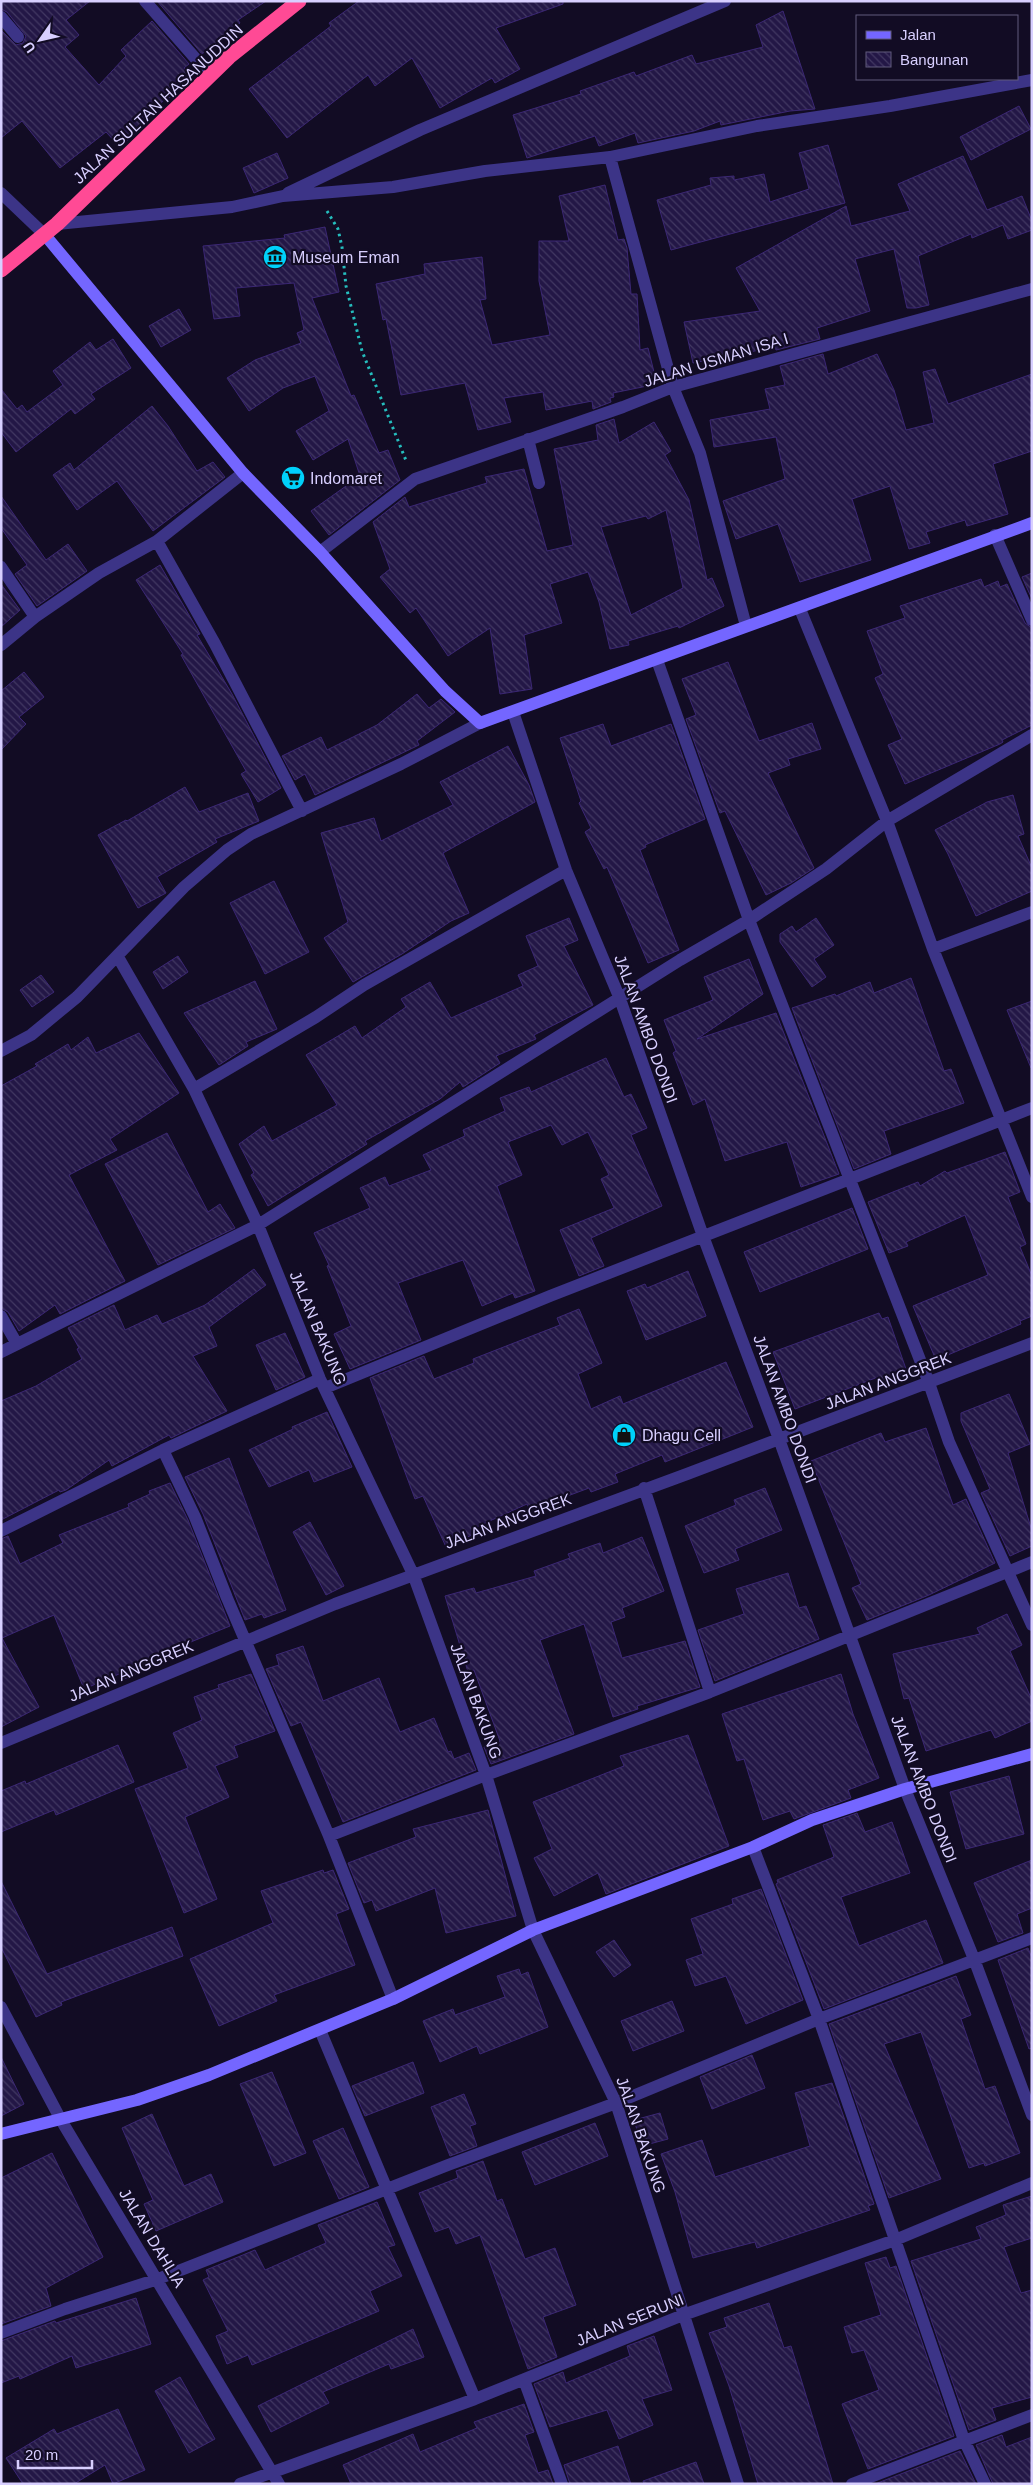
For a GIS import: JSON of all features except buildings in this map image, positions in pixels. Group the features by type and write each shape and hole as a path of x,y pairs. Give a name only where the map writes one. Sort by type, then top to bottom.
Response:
{"highway":[{"name":"JALAN SULTAN HASANUDDIN","path":"1,270 57,224 229,56 299,1"}],"street":[{"path":"145,1 210,75"},
{"path":"283,196 420,130 725,1"},
{"path":"1,17 18,37"},
{"path":"57,224 232,207 283,196 326,194 393,187 485,171 610,158 757,126 890,106 1032,80"},
{"path":"610,158 673,387 700,453 746,626"},
{"path":"1,193 45,235 243,473 320,552 445,691 480,723"},
{"name":"JALAN USMAN ISA I","path":"320,552 415,479 623,407 673,387 1032,289"},
{"path":"528,439 539,483"},
{"path":"1,645 35,617 99,573 157,541 243,473"},
{"path":"1,1052 30,1035 77,997 204,868 251,834 302,811 480,723 1032,523"},
{"path":"995,535 1032,620"},
{"path":"157,541 215,644 302,811"},
{"path":"1,567 35,617"},
{"path":"800,608 887,821 933,949 1032,1197"},
{"path":"657,660 749,920 929,1384 949,1442 1032,1625"},
{"name":"JALAN AMBO DONDI","path":"513,712 566,870 620,998 703,1236 779,1439 905,1789 974,1959 1032,2115"},
{"path":"1,1352 258,1225 620,998 749,920 826,870 887,821 1032,735"},
{"path":"194,1089 316,1017 364,985 566,870"},
{"path":"933,949 1032,912"},
{"name":"JALAN BAKUNG","path":"118,957 194,1089 258,1225 323,1383 413,1574 486,1775 533,1930 616,2103 738,2484"},
{"path":"1,1531 163,1450 323,1383 850,1179 1002,1118 1032,1108"},
{"path":"1,1316 17,1344"},
{"name":"JALAN ANGGREK","path":"1,1743 413,1574 929,1384 1032,1343"},
{"path":"163,1450 195,1517 227,1598 329,1836 393,1999"},
{"path":"644,1488 710,1692"},
{"path":"329,1836 486,1775 710,1692 1032,1562"},
{"path":"1,2134 137,2100 209,2075 393,1999 533,1930 753,1847 812,1820 905,1789 1032,1754"},
{"path":"753,1847 819,2019 964,2440 986,2484"},
{"path":"1,2333 64,2309 158,2279 448,2165 616,2103 819,2019 1032,1938"},
{"name":"JALAN DAHLIA","path":"1,2008 61,2120 158,2279 279,2484"},
{"path":"320,2030 475,2398"},
{"name":"JALAN SERUNI","path":"240,2484 524,2380 683,2316 895,2240 1032,2183"},
{"path":"524,2380 562,2484"},
{"path":"852,2484 1032,2415"}],"path":[{"path":"326,194 326,208 338,229 346,286 362,351 415,479"}],"place":[{"name":"Museum Eman","path":"275,257"},
{"name":"Indomaret","path":"293,478"},
{"name":"Dhagu Cell","path":"624,1435"}]}
